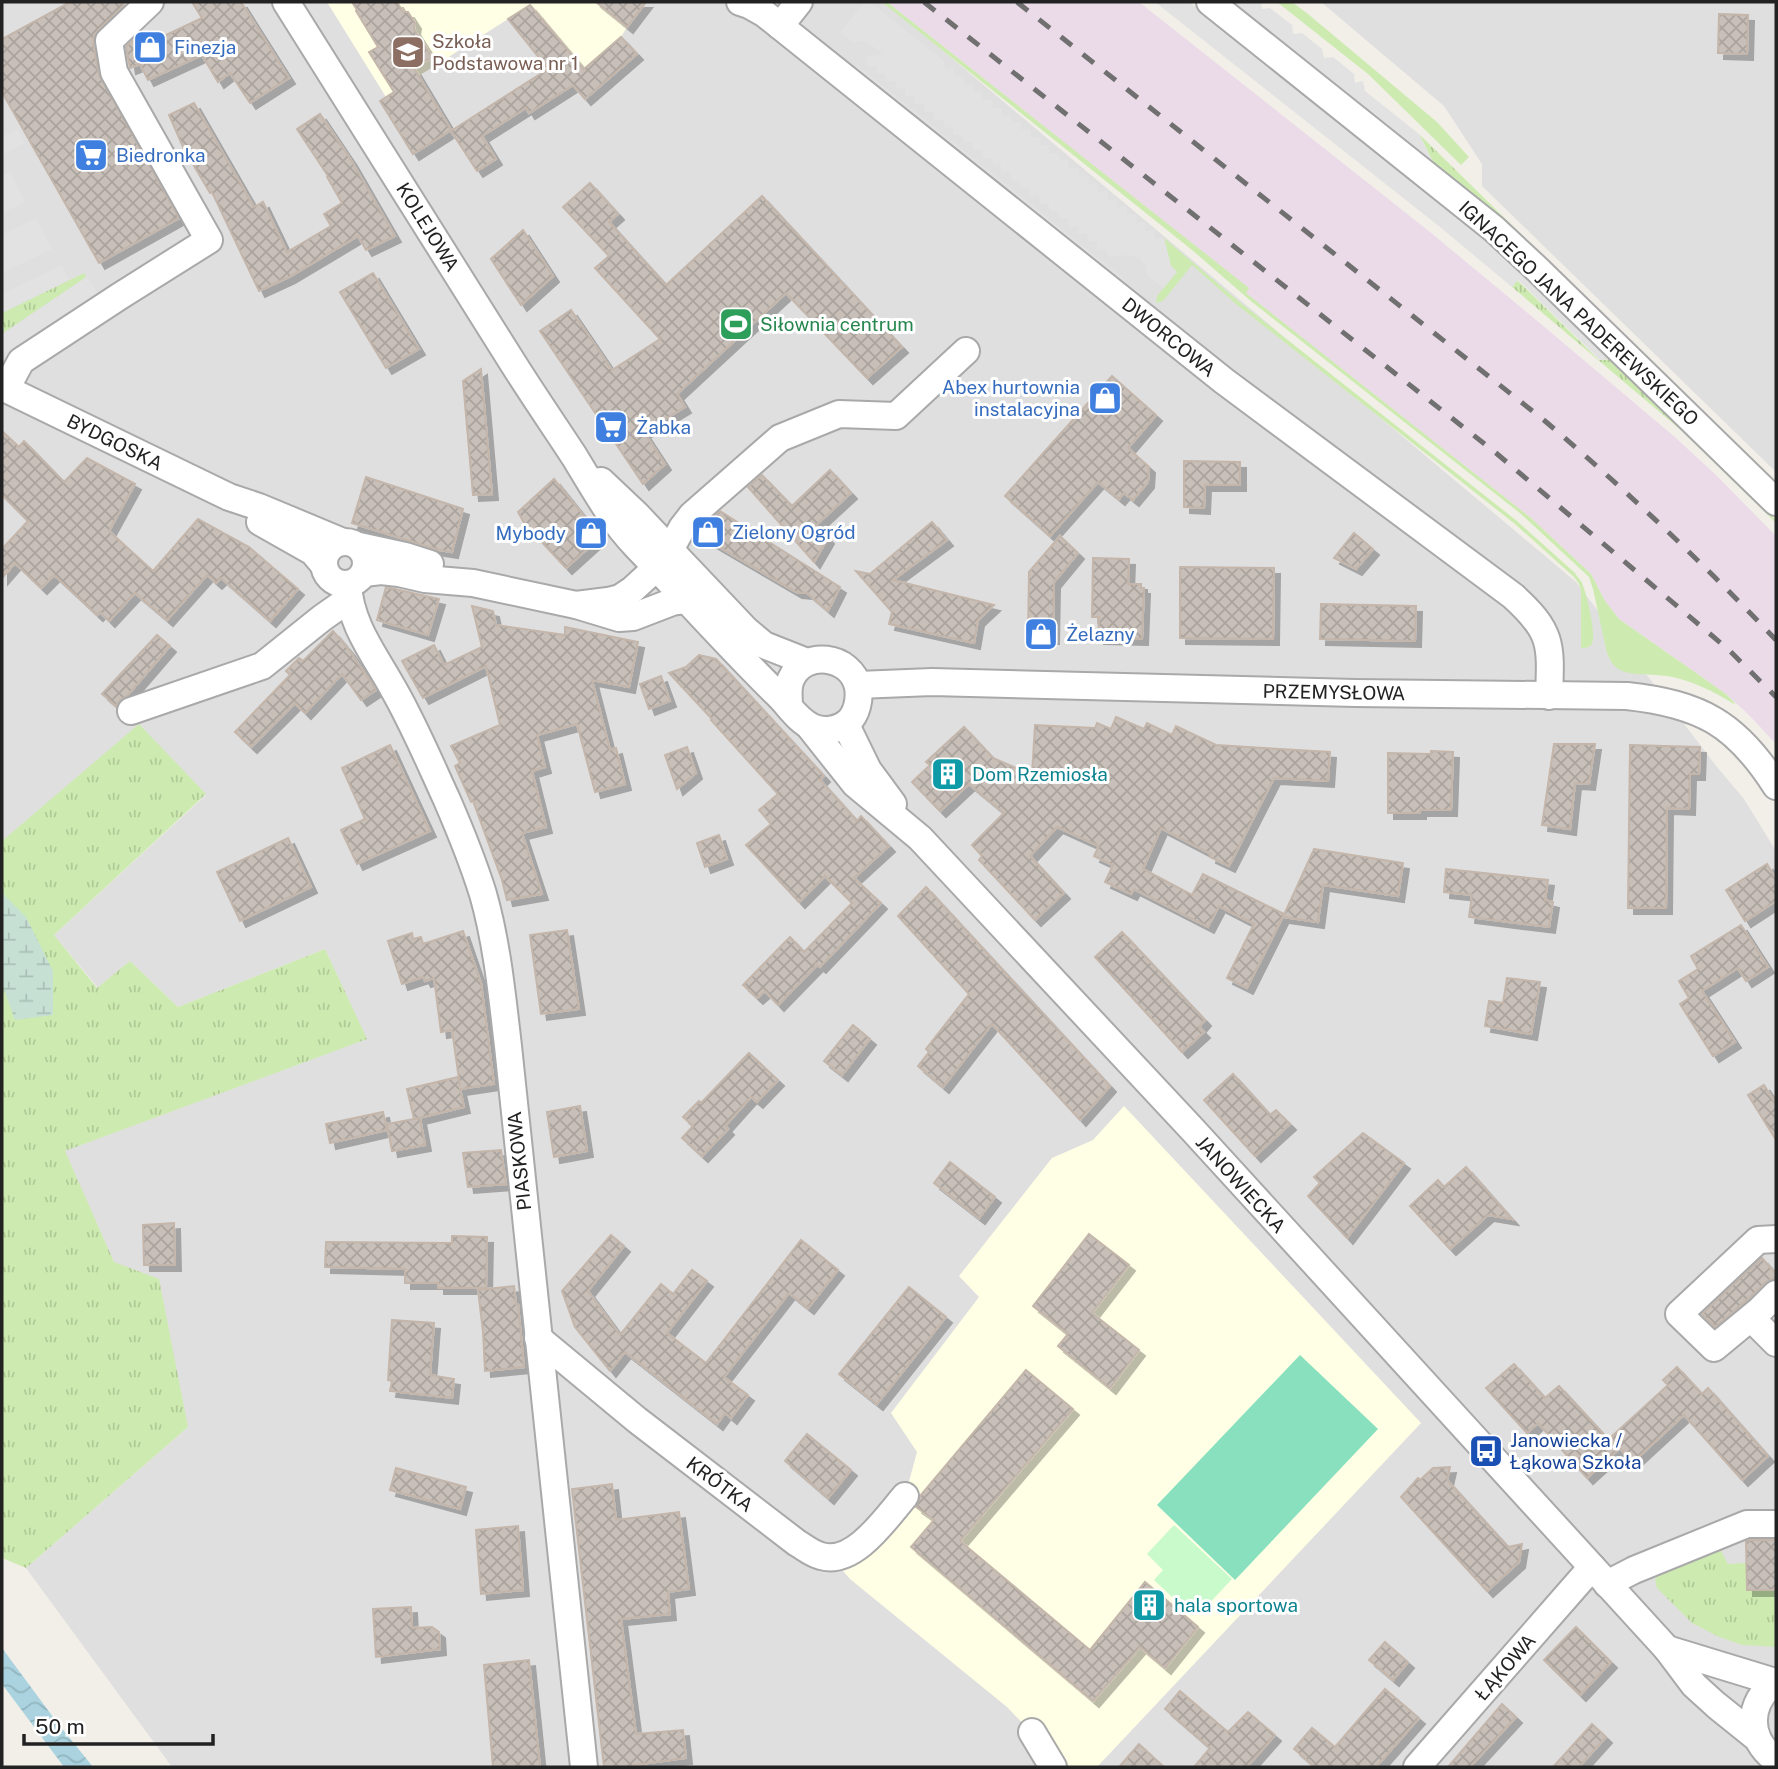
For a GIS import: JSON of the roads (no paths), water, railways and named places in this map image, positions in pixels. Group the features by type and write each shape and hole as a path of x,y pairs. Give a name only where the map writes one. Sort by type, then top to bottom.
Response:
{"street":[{"path":"4,388 21,361 209,240 114,72 109,41 150,2"},
{"name":"KOLEJOWA","path":"286,2 620,530 663,559 764,645 807,662"},
{"name":"DWORCOWA","path":"740,2 780,26 1193,357 1520,603 1541,625 1547,639 1551,655 1549,696"},
{"path":"780,26 799,2"},
{"name":"IGNACEGO JANA PADEREWSKIEGO","path":"1210,2 1494,229 1776,502"},
{"name":"BYDGOSKA","path":"576,605 620,598 632,590 663,559 692,515 780,438 839,414 896,416 966,351"},
{"name":"BYDGOSKA","path":"4,388 229,497 351,544 432,564 473,583"},
{"name":"BYDGOSKA","path":"229,497 253,518 313,552 324,565"},
{"path":"131,710 262,666 322,618 354,585 366,560 364,552 351,544 335,545 325,557 327,573 340,583 354,585"},
{"name":"KOLEJOWA","path":"663,559 686,600 789,706"},
{"name":"BYDGOSKA","path":"354,585 381,571 399,573 425,579 473,583 576,605 619,618 633,618 672,602 686,600"},
{"name":"PIASKOWA","path":"354,585 352,613 361,635 394,690 447,801 471,859 483,895 500,978 583,1767"},
{"path":"832,660 843,666 858,685 857,708 845,725 833,730 809,726 789,706 788,690 791,678 807,662 832,660"},
{"name":"PRZEMYSŁOWA","path":"858,685 932,682 1627,696 1656,699 1697,711 1713,719 1741,740 1776,786"},
{"path":"845,725 868,770 920,838"},
{"name":"JANOWIECKA","path":"809,726 855,785 920,838 1192,1129 1667,1648 1694,1685 1757,1738 1766,1752 1776,1760"},
{"path":"1776,1239 1758,1240 1679,1314 1714,1348 1776,1294"},
{"path":"1751,1318 1776,1343"},
{"name":"KRÓTKA","path":"538,1338 648,1429 797,1543 821,1556 842,1557 859,1548 905,1496"},
{"path":"1600,1576 1615,1579 1746,1524 1776,1524"},
{"name":"ŁĄKOWA","path":"1417,1767 1600,1576"},
{"name":"JANOWIECKA","path":"1667,1648 1776,1681"},
{"path":"1757,1738 1754,1711 1766,1689 1776,1681"},
{"path":"1032,1732 1053,1767"}],"water":[{"path":"2,1648 93,1767 64,1767 2,1684"}],"railway":[{"path":"924,2 1496,453 1729,650 1776,697"},
{"path":"1017,2 1545,421 1664,528 1776,640"}],"place":[{"name":"Finezja","path":"150,47"},
{"name":"Szkoła Podstawowa nr 1","path":"408,52"},
{"name":"Biedronka","path":"91,155"},
{"name":"Siłownia centrum","path":"736,324"},
{"name":"Abex hurtownia instalacyjna","path":"1105,398"},
{"name":"Żabka","path":"611,427"},
{"name":"Zielony Ogród","path":"708,532"},
{"name":"Mybody","path":"591,533"},
{"name":"Żelazny","path":"1041,634"},
{"name":"Dom Rzemiosła","path":"948,774"},
{"name":"Janowiecka / Łąkowa Szkoła","path":"1486,1451"},
{"name":"hala sportowa","path":"1149,1605"}]}
